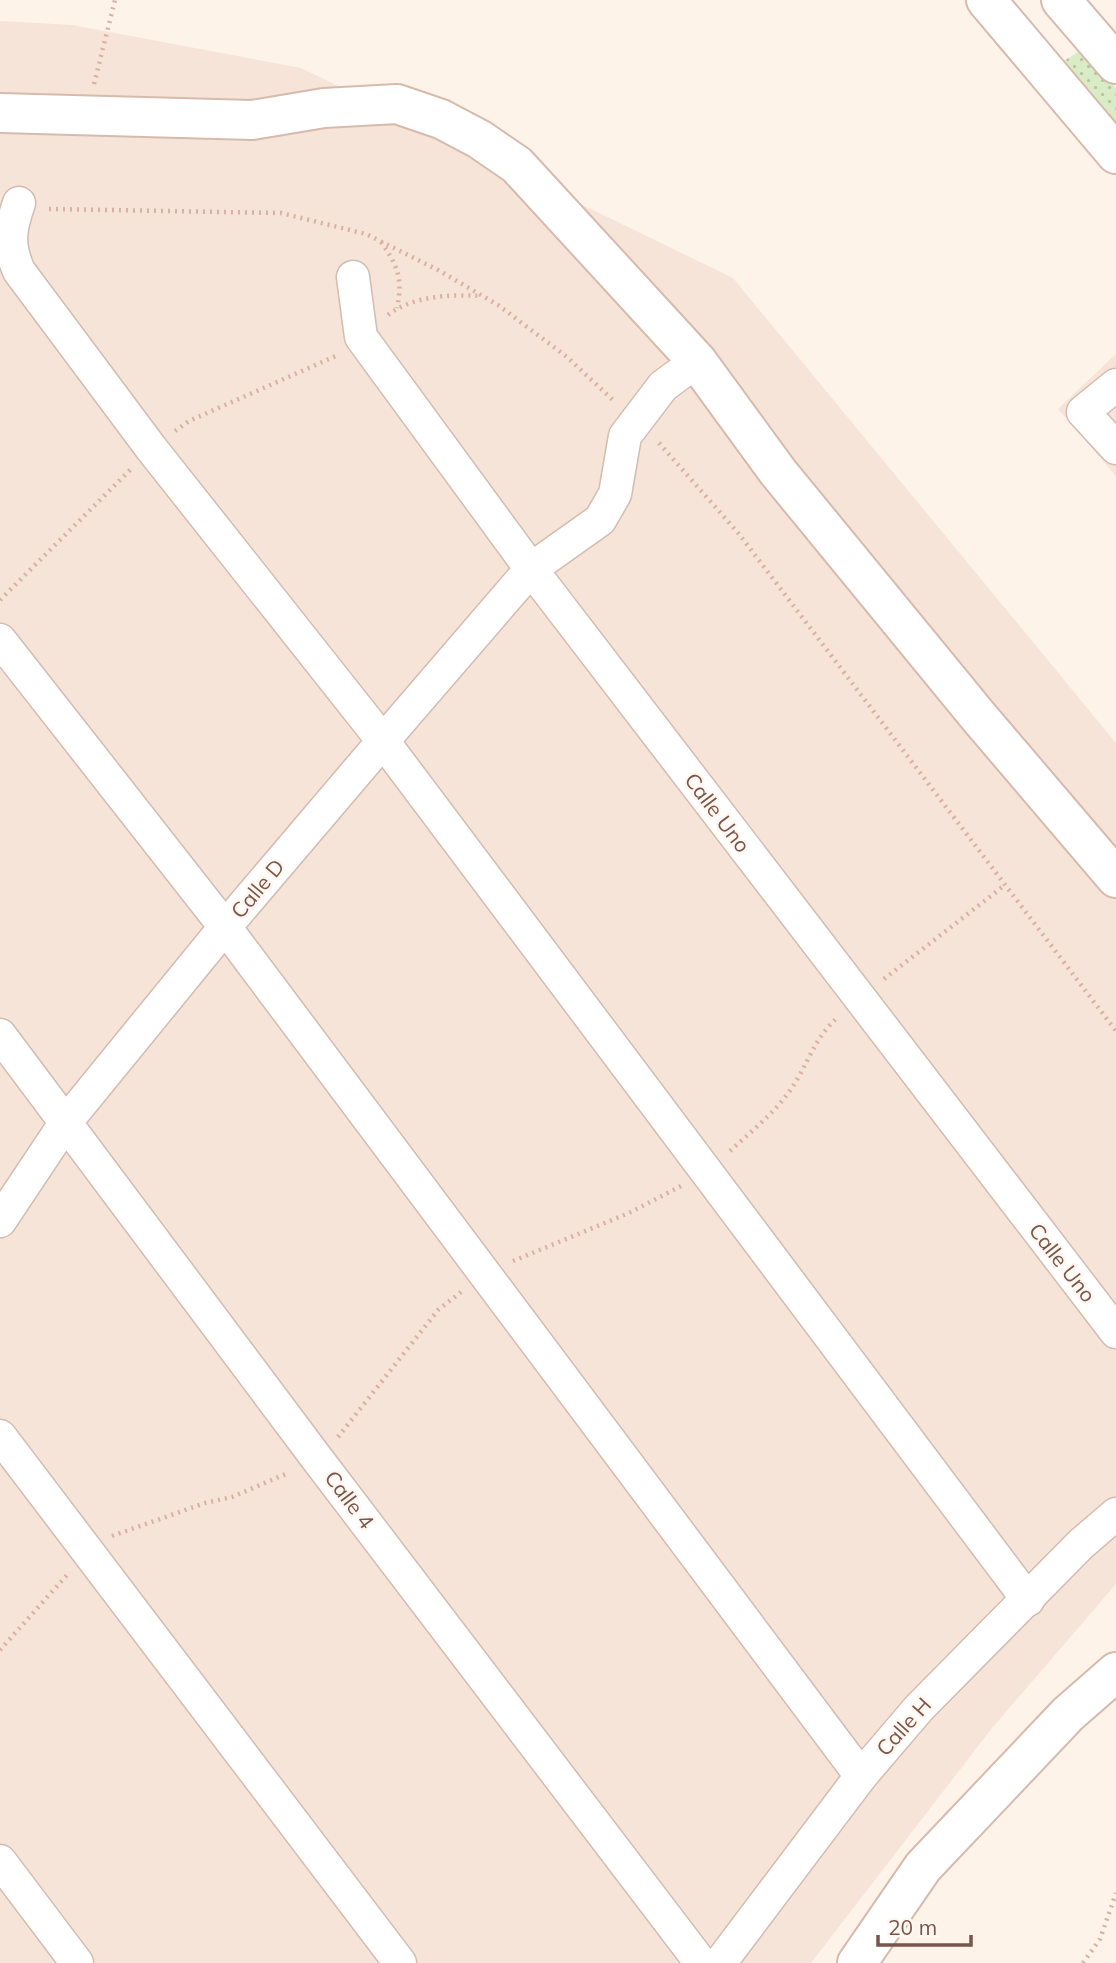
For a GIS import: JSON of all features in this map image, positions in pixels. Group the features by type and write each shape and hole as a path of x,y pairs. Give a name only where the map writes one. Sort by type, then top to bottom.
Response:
{"street":[{"path":"986,0 1116,154"},
{"path":"1070,3 1116,64"},
{"path":"0,113 252,120 324,108 397,104 441,119 479,139 517,164 696,361 778,472 978,716 1116,878"},
{"path":"19,202 9,230 10,250 19,271 151,448 383,741 1028,1600"},
{"name":"Calle Uno","path":"353,277 361,337 531,569 1116,1332"},
{"name":"Calle D","path":"0,1221 66,1122 225,927 383,741 531,569 600,520 615,494 625,436 663,386 696,361"},
{"path":"1116,384 1083,412 1116,448"},
{"path":"0,640 225,927 860,1776"},
{"name":"Calle 4","path":"0,1035 315,1456 701,1963"},
{"path":"0,1436 400,1963"},
{"name":"Calle H","path":"720,1963 860,1776 919,1708 1081,1544 1116,1514"},
{"path":"857,1963 923,1867 1068,1714 1116,1672"},
{"path":"0,1861 77,1963"}],"path":[{"path":"88,115 115,0"},
{"path":"381,242 394,260 402,286 397,309"},
{"path":"0,600 90,514 151,448 189,421 332,360 397,309 456,294 485,297"},
{"path":"1083,1963 1100,1939 1116,1892"}],"shaded area":[{"path":"0,21 72,25 301,68 733,278 1116,743 1116,1584 992,1728 811,1963 0,1963"},
{"path":"1116,354 1116,476 1058,409"}],"green space":[{"path":"1083,49 1116,88 1116,133 1059,64"}]}
